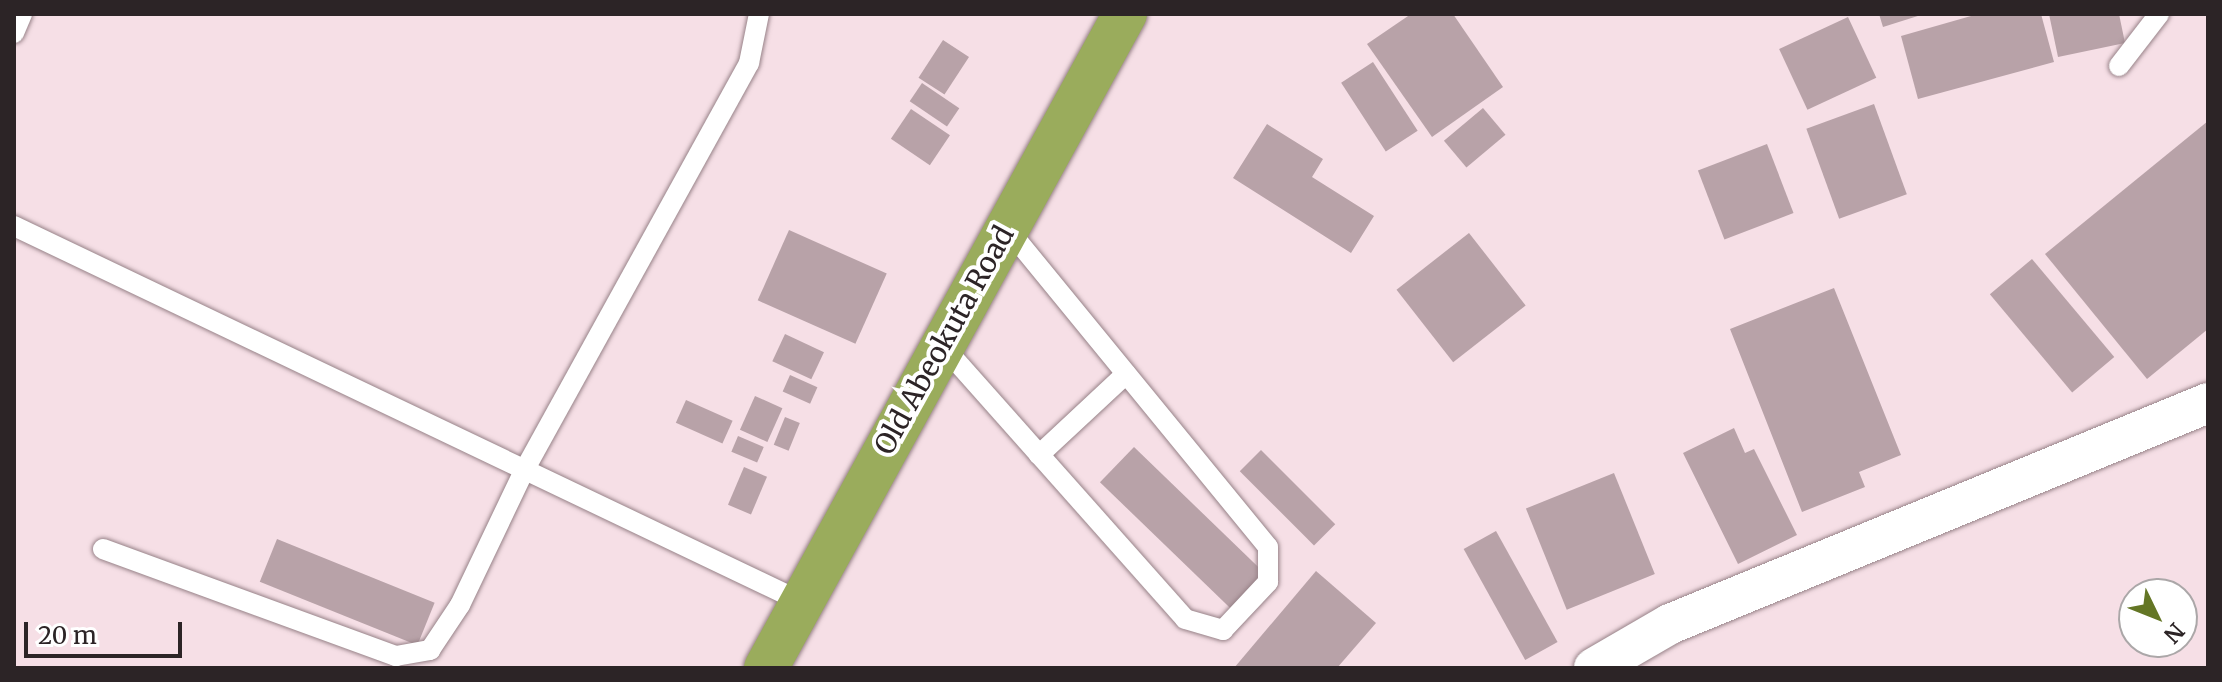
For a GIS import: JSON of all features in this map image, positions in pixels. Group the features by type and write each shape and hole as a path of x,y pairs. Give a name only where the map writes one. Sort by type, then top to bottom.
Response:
{"highway":[{"name":"Old Abeokuta Road","path":"766,668 1125,14"}],"street":[{"path":"1594,668 1670,624 2208,403"}],"lane":[{"path":"14,33 22,14"},
{"path":"103,549 396,656 430,650 460,605 525,469 749,63 759,14"},
{"path":"2119,66 2159,14"},
{"path":"14,226 802,602"},
{"path":"942,345 1185,619 1223,630 1246,609 1268,582 1268,547 1007,228"},
{"path":"1039,455 1126,374"}],"building":[{"path":"1411,14 1453,14 1503,87 1432,137 1367,44"},
{"path":"1879,14 1921,14 1921,15 1883,27"},
{"path":"1978,14 2041,14 2054,62 1918,99 1901,36"},
{"path":"2049,14 2119,14 2125,43 2058,57"},
{"path":"1848,17 1876,78 1807,110 1779,49"},
{"path":"943,40 969,57 944,95 918,78"},
{"path":"1373,62 1418,131 1386,151 1341,83"},
{"path":"922,83 959,108 947,126 910,101"},
{"path":"1874,104 1907,194 1839,219 1806,129"},
{"path":"1483,108 1505,135 1466,168 1444,141"},
{"path":"911,109 950,135 930,165 891,139"},
{"path":"2208,121 2208,329 2147,379 2045,254"},
{"path":"1267,124 1323,159 1312,177 1374,216 1351,253 1233,178"},
{"path":"1767,144 1794,213 1724,240 1698,171"},
{"path":"789,230 887,274 855,344 758,300"},
{"path":"1469,233 1526,305 1453,362 1397,290"},
{"path":"2032,259 2114,357 2072,392 1990,294"},
{"path":"1834,288 1901,455 1859,472 1865,487 1802,512 1730,329"},
{"path":"785,334 824,352 811,379 772,361"},
{"path":"790,375 817,387 810,404 783,391"},
{"path":"755,396 782,408 767,442 740,430"},
{"path":"686,400 733,421 722,444 676,423"},
{"path":"785,417 800,423 789,451 774,445"},
{"path":"1734,428 1745,453 1754,449 1797,535 1738,564 1683,453"},
{"path":"738,436 764,447 757,463 731,452"},
{"path":"1134,447 1264,573 1230,608 1100,482"},
{"path":"1261,450 1335,524 1314,545 1240,471"},
{"path":"744,467 767,477 751,515 728,505"},
{"path":"1614,473 1655,574 1567,610 1526,509"},
{"path":"1496,531 1558,642 1525,660 1464,549"},
{"path":"277,539 435,603 417,645 260,582"},
{"path":"1316,571 1376,623 1337,668 1234,668"}]}
